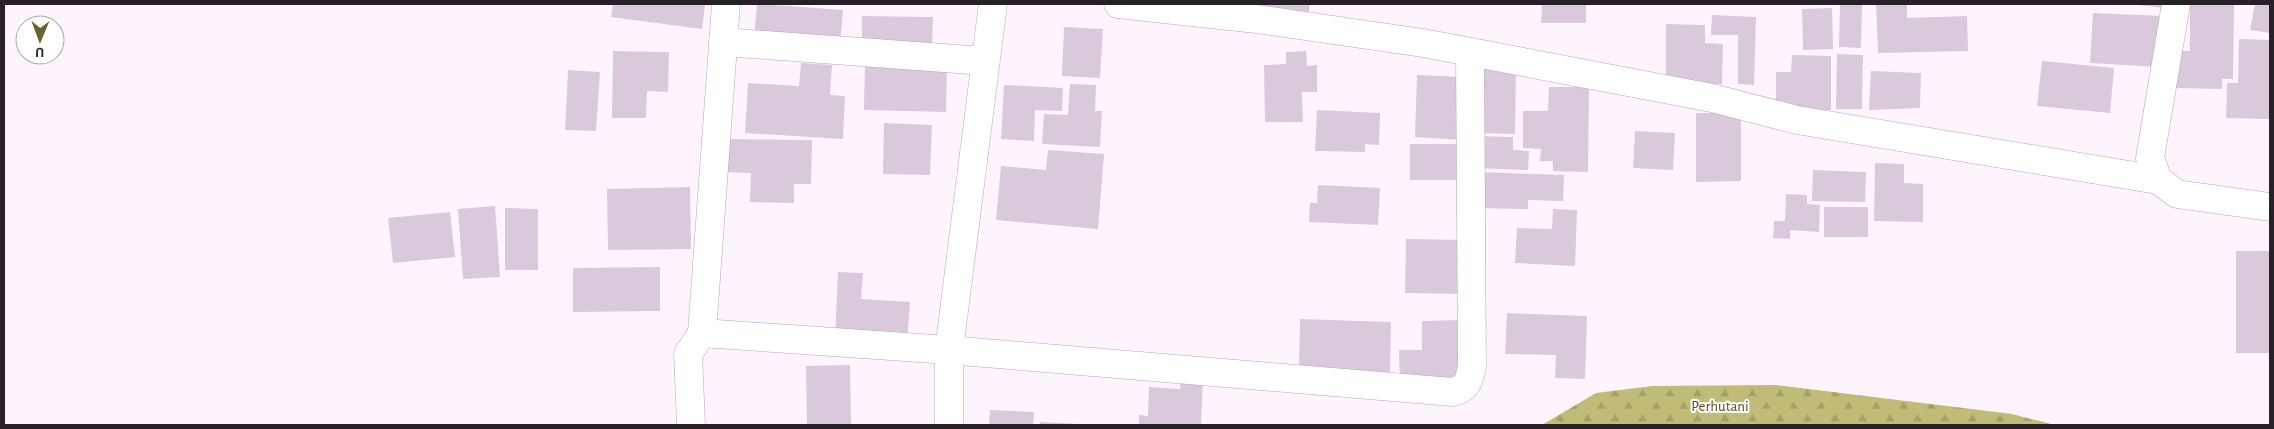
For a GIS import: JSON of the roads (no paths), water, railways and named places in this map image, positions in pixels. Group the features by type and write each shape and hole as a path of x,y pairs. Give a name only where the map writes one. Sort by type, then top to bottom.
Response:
{"street":[{"path":"691,425 688,354 702,333 726,4"},
{"path":"949,425 949,350 984,61 993,4"},
{"path":"1118,4 1318,16 1423,43 1712,98 1797,120 2158,180 2177,194 2270,207"},
{"path":"2158,180 2150,158 2176,4"},
{"path":"723,42 984,61"},
{"path":"702,333 949,350 1424,390 1452,392 1460,390 1468,384 1472,367 1470,52"}],"park label":[{"name":"Perhutani","path":"1720,406"}]}
